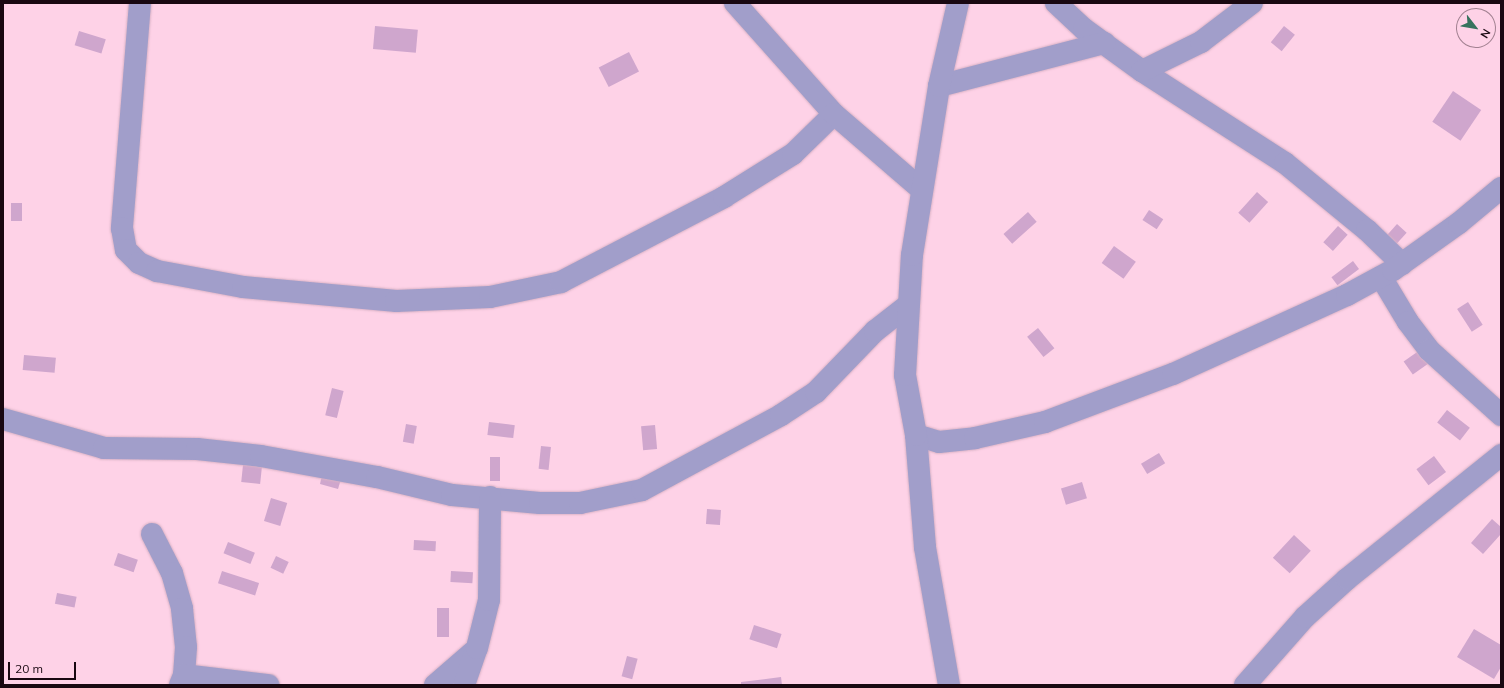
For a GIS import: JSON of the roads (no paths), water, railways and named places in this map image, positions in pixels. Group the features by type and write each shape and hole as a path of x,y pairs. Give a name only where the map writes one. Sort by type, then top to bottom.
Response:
{"street":[{"path":"140,3 122,228 126,250 139,263 157,271 243,287 396,301 490,297 561,282 724,197 793,154 834,114"},
{"path":"735,3 834,114 922,190"},
{"path":"949,685 925,547 916,436 905,375 912,255 939,86 958,3"},
{"path":"1056,3 1084,29 1142,70 1285,163 1368,230 1402,264"},
{"path":"1142,70 1201,42 1252,3"},
{"path":"939,86 1104,43"},
{"path":"916,436 939,442 975,438 1045,422 1173,374 1347,295 1381,277 1402,264 1459,223 1501,188"},
{"path":"1381,277 1408,322 1429,350 1461,382 1501,415"},
{"path":"3,419 104,448 197,449 261,456 370,475 452,495 490,497 540,503 580,503 642,490 762,426 816,392 874,331 908,305"},
{"path":"1245,685 1305,617 1347,578 1501,455"},
{"path":"464,685 477,648 489,600 490,497"},
{"path":"152,534 172,573 182,609 186,647 182,680 268,685"},
{"path":"435,685 477,648"}]}
